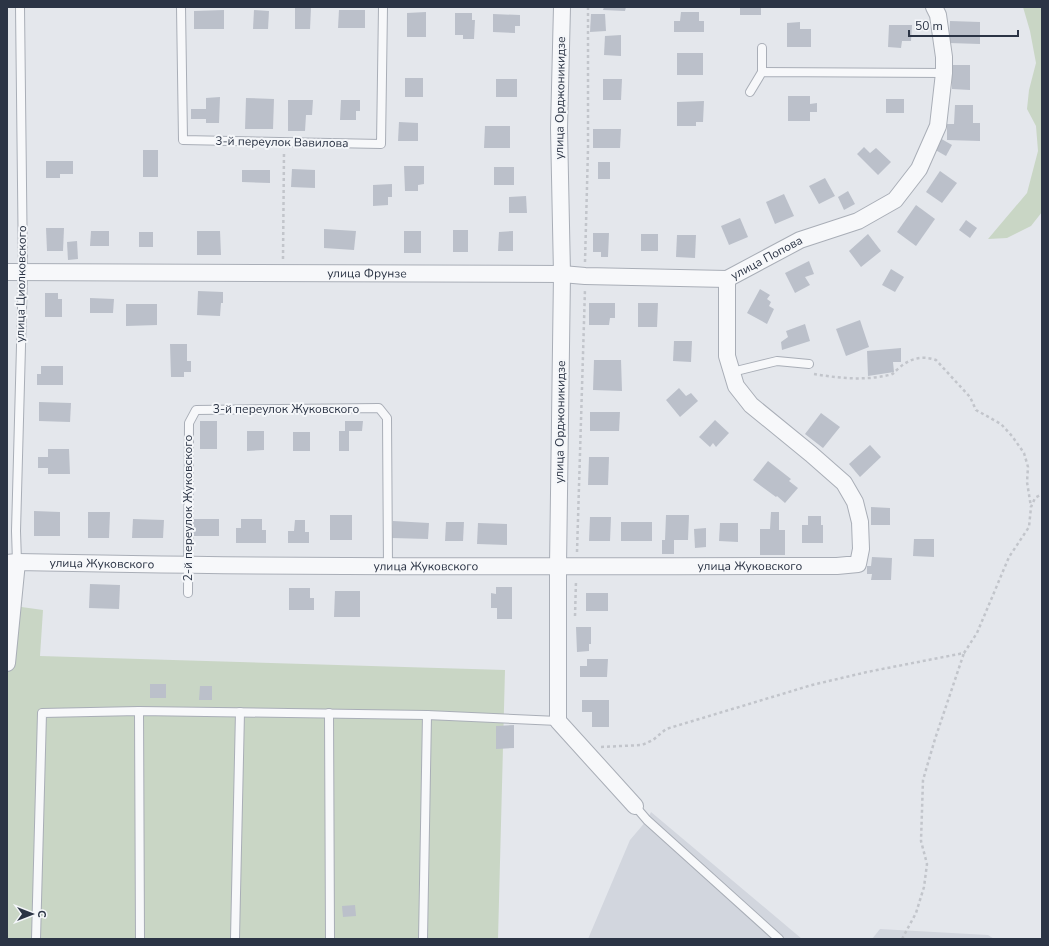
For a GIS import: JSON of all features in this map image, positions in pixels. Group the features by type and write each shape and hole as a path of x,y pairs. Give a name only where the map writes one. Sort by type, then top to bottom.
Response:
{"street":[{"name":"улица Орджоникидзе","path":"558,721 558,566 562,274 559,128 562,7"},
{"name":"улица Попова","path":"846,566 858,564 861,550 860,522 855,502 844,483 811,454 750,405 736,386 727,356 727,279 800,240 858,221 895,200 919,169 938,126 944,74 944,57 938,15 934,7"},
{"name":"улица Фрунзе","path":"15,272 562,274 585,271 727,279"},
{"name":"улица Жуковского","path":"12,563 188,566 846,566"},
{"path":"7,663 12,563"},
{"path":"558,721 636,806"}],"lane":[{"name":"улица Циолковского","path":"12,563 16,531 15,272 20,7"},
{"name":"3-й переулок Вавилова","path":"181,7 183,140 381,144 383,7"},
{"path":"750,92 762,72 762,48"},
{"path":"762,72 944,74"},
{"path":"732,372 777,361 809,364"},
{"name":"3-й переулок Жуковского","path":"189,422 196,410 379,408 387,418 388,566"},
{"name":"2-й переулок Жуковского","path":"188,593 189,422"},
{"path":"36,939 42,713 138,711 426,714 558,721"},
{"path":"138,711 140,939"},
{"path":"235,939 240,712"},
{"path":"328,713 330,939"},
{"path":"423,939 426,714"},
{"path":"636,806 647,820 779,939"}],"path":[{"path":"575,617 588,149 588,7"},
{"path":"282,274 284,142"},
{"path":"812,374 847,378 867,378 891,375 907,361 916,358 929,358 936,360 970,397 976,410 1001,424 1024,453 1028,467 1027,482 1032,507"},
{"path":"902,939 916,913 924,887 927,864 921,841 924,780 935,739 964,654 978,633 1009,557 1029,527 1035,498 1042,494"},
{"path":"590,756 600,747 642,745 653,740 666,729 812,685 867,672 964,654"}],"shaded area":[{"path":"651,812 802,939 588,939 630,840 647,820"},
{"path":"880,929 988,935 994,939 872,939"}],"green space":[{"path":"1023,7 1042,7 1042,212 1031,226 1007,238 988,239 1027,193 1038,151 1036,126 1027,109 1029,90 1036,63 1030,31"},
{"path":"7,605 43,610 40,656 505,670 498,939 7,939"}],"building":[{"path":"604,7 626,7 625,11 603,10"},
{"path":"740,7 761,7 761,15 740,15"},
{"path":"295,8 311,8 310,29 295,29"},
{"path":"224,10 224,29 194,29 194,11"},
{"path":"254,10 269,11 268,29 253,29"},
{"path":"339,10 365,10 365,28 338,28"},
{"path":"426,12 426,37 407,37 407,13"},
{"path":"681,12 699,12 699,21 704,21 704,32 674,32 674,21 680,21"},
{"path":"455,13 472,13 472,20 475,20 474,39 463,39 463,35 455,35"},
{"path":"493,14 520,15 520,26 515,26 515,33 493,32"},
{"path":"591,14 605,14 606,31 590,32"},
{"path":"950,21 980,22 980,44 949,43"},
{"path":"800,22 800,29 811,29 811,47 787,47 787,23"},
{"path":"889,25 912,25 911,41 902,41 901,48 888,47"},
{"path":"621,35 621,56 604,55 605,36"},
{"path":"677,53 703,53 703,75 677,75"},
{"path":"952,65 970,65 970,90 952,89"},
{"path":"405,78 423,78 423,97 405,97"},
{"path":"496,79 517,79 517,97 496,97"},
{"path":"603,79 622,79 621,100 603,100"},
{"path":"788,96 810,96 810,104 817,103 817,112 810,112 810,121 788,121"},
{"path":"220,97 219,123 206,123 206,119 191,119 191,109 206,109 206,98"},
{"path":"246,98 274,99 273,129 245,129"},
{"path":"886,99 904,99 904,113 886,113"},
{"path":"288,100 313,100 312,115 306,115 305,131 288,131"},
{"path":"341,100 360,100 360,111 356,111 356,120 340,120"},
{"path":"704,101 703,122 696,122 696,126 677,126 677,102"},
{"path":"955,105 973,105 973,123 980,123 980,141 947,140 947,124 954,124"},
{"path":"399,122 418,123 418,141 398,141"},
{"path":"485,126 510,126 510,148 484,148"},
{"path":"593,129 621,129 620,148 593,148"},
{"path":"938,137 952,145 946,156 932,148"},
{"path":"864,147 870,153 876,148 891,162 878,175 857,154"},
{"path":"143,150 158,150 158,177 143,177"},
{"path":"46,161 73,161 73,174 60,174 60,178 46,178"},
{"path":"598,162 610,162 610,179 598,179"},
{"path":"404,166 424,166 424,184 418,185 418,191 405,191"},
{"path":"494,167 514,167 514,185 494,185"},
{"path":"292,169 315,170 315,188 291,187"},
{"path":"242,170 270,170 270,183 242,182"},
{"path":"940,171 957,183 942,203 926,192"},
{"path":"825,178 835,196 819,204 809,186"},
{"path":"392,184 392,197 388,197 388,205 373,206 373,185"},
{"path":"848,191 855,204 844,210 838,197"},
{"path":"784,194 794,216 775,224 766,202"},
{"path":"526,196 527,213 509,213 509,197"},
{"path":"916,205 935,219 916,246 897,232"},
{"path":"740,218 748,237 729,245 721,226"},
{"path":"966,220 977,228 970,238 959,230"},
{"path":"46,228 64,228 63,251 47,251"},
{"path":"324,229 356,231 354,250 324,248"},
{"path":"453,230 468,230 468,252 453,252"},
{"path":"91,231 109,231 109,246 90,246"},
{"path":"197,231 220,231 221,255 197,255"},
{"path":"404,231 421,231 421,253 404,253"},
{"path":"513,231 513,251 498,251 499,232"},
{"path":"139,232 153,232 153,247 139,247"},
{"path":"593,233 609,233 608,257 601,257 601,252 593,252"},
{"path":"641,234 658,234 658,251 641,251"},
{"path":"868,234 881,251 861,267 849,251"},
{"path":"677,235 696,235 695,258 676,257"},
{"path":"77,241 78,259 68,260 67,242"},
{"path":"809,261 814,274 805,277 810,285 795,293 785,273"},
{"path":"891,269 904,277 895,292 882,285"},
{"path":"760,289 770,295 767,299 771,302 769,306 774,309 767,324 747,313"},
{"path":"198,291 223,292 223,303 221,303 220,316 197,315"},
{"path":"45,293 58,293 58,299 62,299 62,317 45,317"},
{"path":"90,298 114,299 113,313 90,313"},
{"path":"589,303 615,303 615,318 610,318 609,325 589,325"},
{"path":"638,303 658,303 657,327 638,327"},
{"path":"126,304 157,304 157,325 126,326"},
{"path":"860,320 869,347 846,356 836,329"},
{"path":"805,324 810,341 782,350 781,342 788,337 786,331"},
{"path":"674,341 692,341 691,362 673,361"},
{"path":"170,344 187,344 187,361 191,361 191,372 184,372 184,377 171,377"},
{"path":"901,348 901,362 893,362 894,372 868,376 867,351"},
{"path":"594,360 621,360 622,391 593,390"},
{"path":"41,366 63,366 63,385 37,385 37,374 41,374"},
{"path":"679,388 686,396 691,393 698,401 680,417 666,400"},
{"path":"39,402 71,403 70,422 39,421"},
{"path":"590,412 620,412 619,431 590,431"},
{"path":"821,413 840,427 823,448 805,434"},
{"path":"715,420 729,433 716,447 713,443 710,447 699,437"},
{"path":"200,421 217,421 217,449 200,449"},
{"path":"345,421 363,421 362,431 349,431 349,451 339,451 339,431 345,431"},
{"path":"247,431 264,431 264,450 247,451"},
{"path":"293,432 310,432 310,451 293,451"},
{"path":"870,445 881,457 860,477 849,464"},
{"path":"48,449 69,449 70,474 48,474 48,468 38,468 38,457 48,457"},
{"path":"589,457 609,457 608,485 588,485"},
{"path":"768,461 791,479 789,481 798,488 785,503 753,480"},
{"path":"871,507 890,508 890,525 871,525"},
{"path":"34,511 60,512 60,536 34,536"},
{"path":"88,512 110,512 109,538 88,538"},
{"path":"771,512 779,512 779,530 785,530 785,555 760,555 760,529 770,529"},
{"path":"330,515 352,515 352,540 330,540"},
{"path":"666,515 689,515 688,540 674,540 674,554 662,554 662,540 665,540"},
{"path":"808,516 821,516 821,525 823,525 823,543 802,543 802,525 808,525"},
{"path":"590,517 611,517 610,541 589,541"},
{"path":"133,519 164,520 163,538 132,538"},
{"path":"192,519 219,519 219,536 192,536"},
{"path":"241,519 262,519 262,530 266,530 266,543 236,543 236,528 241,528"},
{"path":"295,520 305,520 305,532 309,532 309,543 288,543 288,531 294,531"},
{"path":"393,521 429,523 428,539 392,538"},
{"path":"446,522 464,522 463,541 445,541"},
{"path":"621,522 652,522 652,541 621,541"},
{"path":"478,523 507,524 507,545 477,544"},
{"path":"720,523 738,523 738,542 719,541"},
{"path":"706,528 706,547 695,548 694,529"},
{"path":"914,539 934,539 934,557 913,556"},
{"path":"872,557 892,558 891,580 871,580 872,574 867,574 867,566 871,566"},
{"path":"90,584 120,585 119,609 89,608"},
{"path":"496,587 512,587 512,619 497,619 497,608 491,608 491,593 496,594"},
{"path":"289,588 310,588 310,598 314,598 314,610 289,610"},
{"path":"335,591 360,591 360,617 334,617"},
{"path":"586,593 608,593 608,611 586,611"},
{"path":"576,627 591,627 591,644 589,644 589,651 577,652"},
{"path":"587,659 608,659 607,677 580,677 580,666 587,666"},
{"path":"150,684 166,684 166,698 150,698"},
{"path":"200,686 212,686 212,700 199,700"},
{"path":"582,700 609,700 609,727 592,727 592,712 582,712"},
{"path":"514,725 514,748 496,749 496,726"},
{"path":"355,905 356,916 343,917 342,906"}]}
